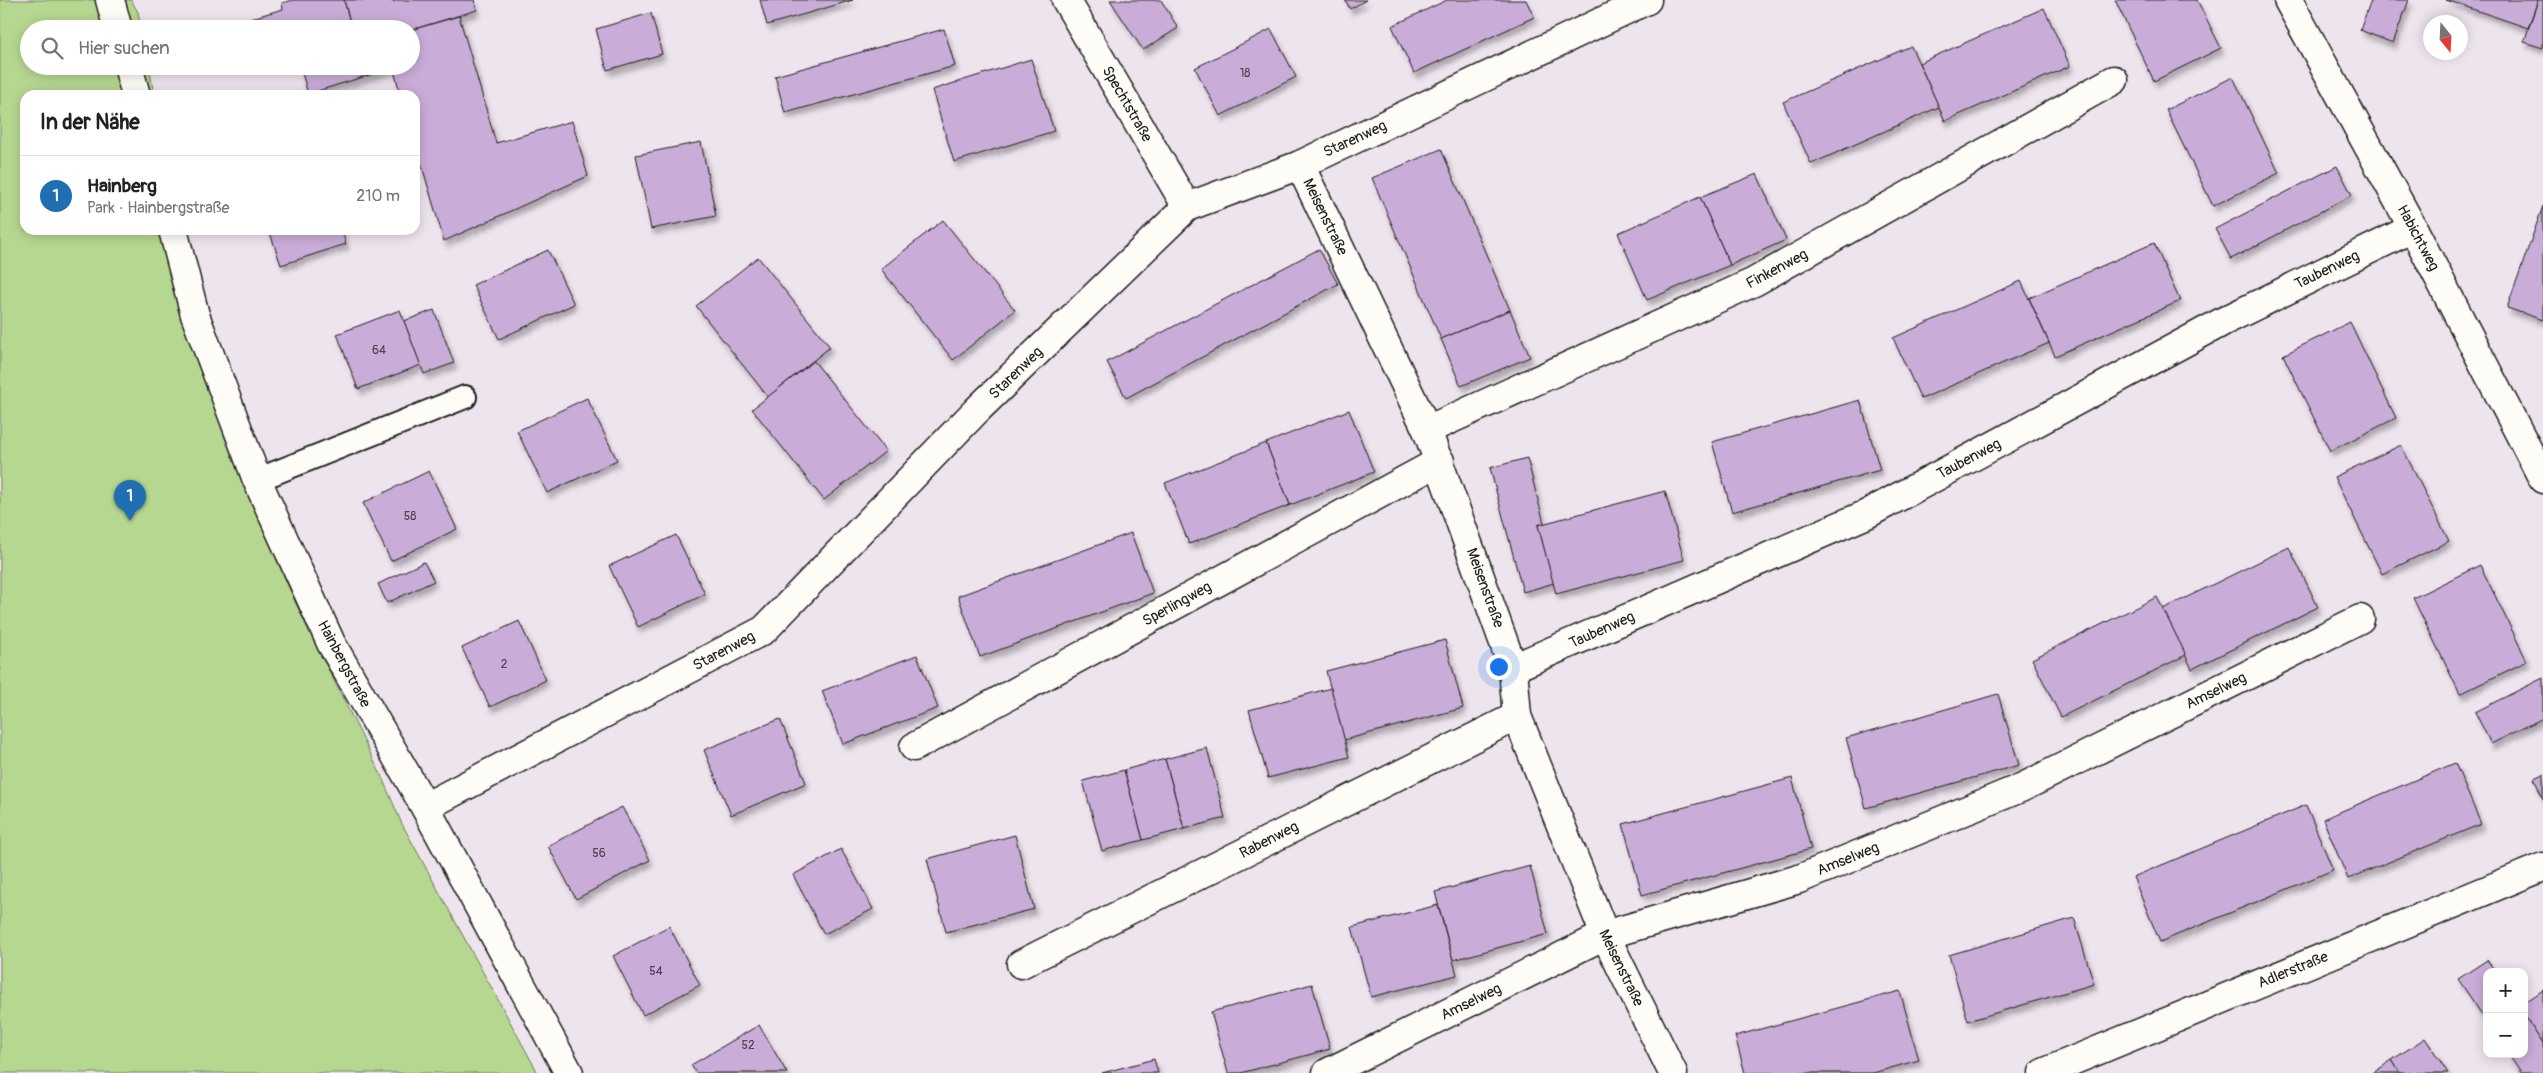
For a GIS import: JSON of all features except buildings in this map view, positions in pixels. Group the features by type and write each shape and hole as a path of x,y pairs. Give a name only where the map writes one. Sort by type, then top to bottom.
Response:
{"street":[{"path":"111,0 116,20"},
{"name":"Spechtstraße","path":"1066,0 1187,207"},
{"name":"Starenweg","path":"425,807 764,630 976,411 1187,207 1300,165 1647,0"},
{"name":"Habichtweg","path":"2288,0 2413,228 2543,480"},
{"path":"130,75 135,90"},
{"name":"Finkenweg","path":"1427,430 1754,282 2114,80"},
{"name":"Meisenstraße","path":"1300,165 1427,430 1440,461 1513,668 1518,716 1604,936 1673,1073"},
{"name":"Taubenweg","path":"1513,668 1867,514 2224,321 2413,228"},
{"name":"Hainbergstraße","path":"174,235 195,315 257,480 331,643 425,807 569,1073"},
{"name":"Sperlingweg","path":"914,748 1440,461"},
{"name":"Amselweg","path":"1327,1073 1604,936 1799,879 2023,787 2360,619"},
{"name":"Rabenweg","path":"1022,964 1518,716"},
{"name":"Adlerstraße","path":"2043,1073 2543,867"}],"lane":[{"path":"257,480 465,398"}],"green space":[{"path":"0,0 131,0 138,12 139,20 20,20 20,75 151,75 153,90 20,90 20,235 171,235 192,341 225,438 296,604 381,775 402,824 538,1073 0,1073"}],"place":[{"name":"Hainberg","path":"130,521"}]}
